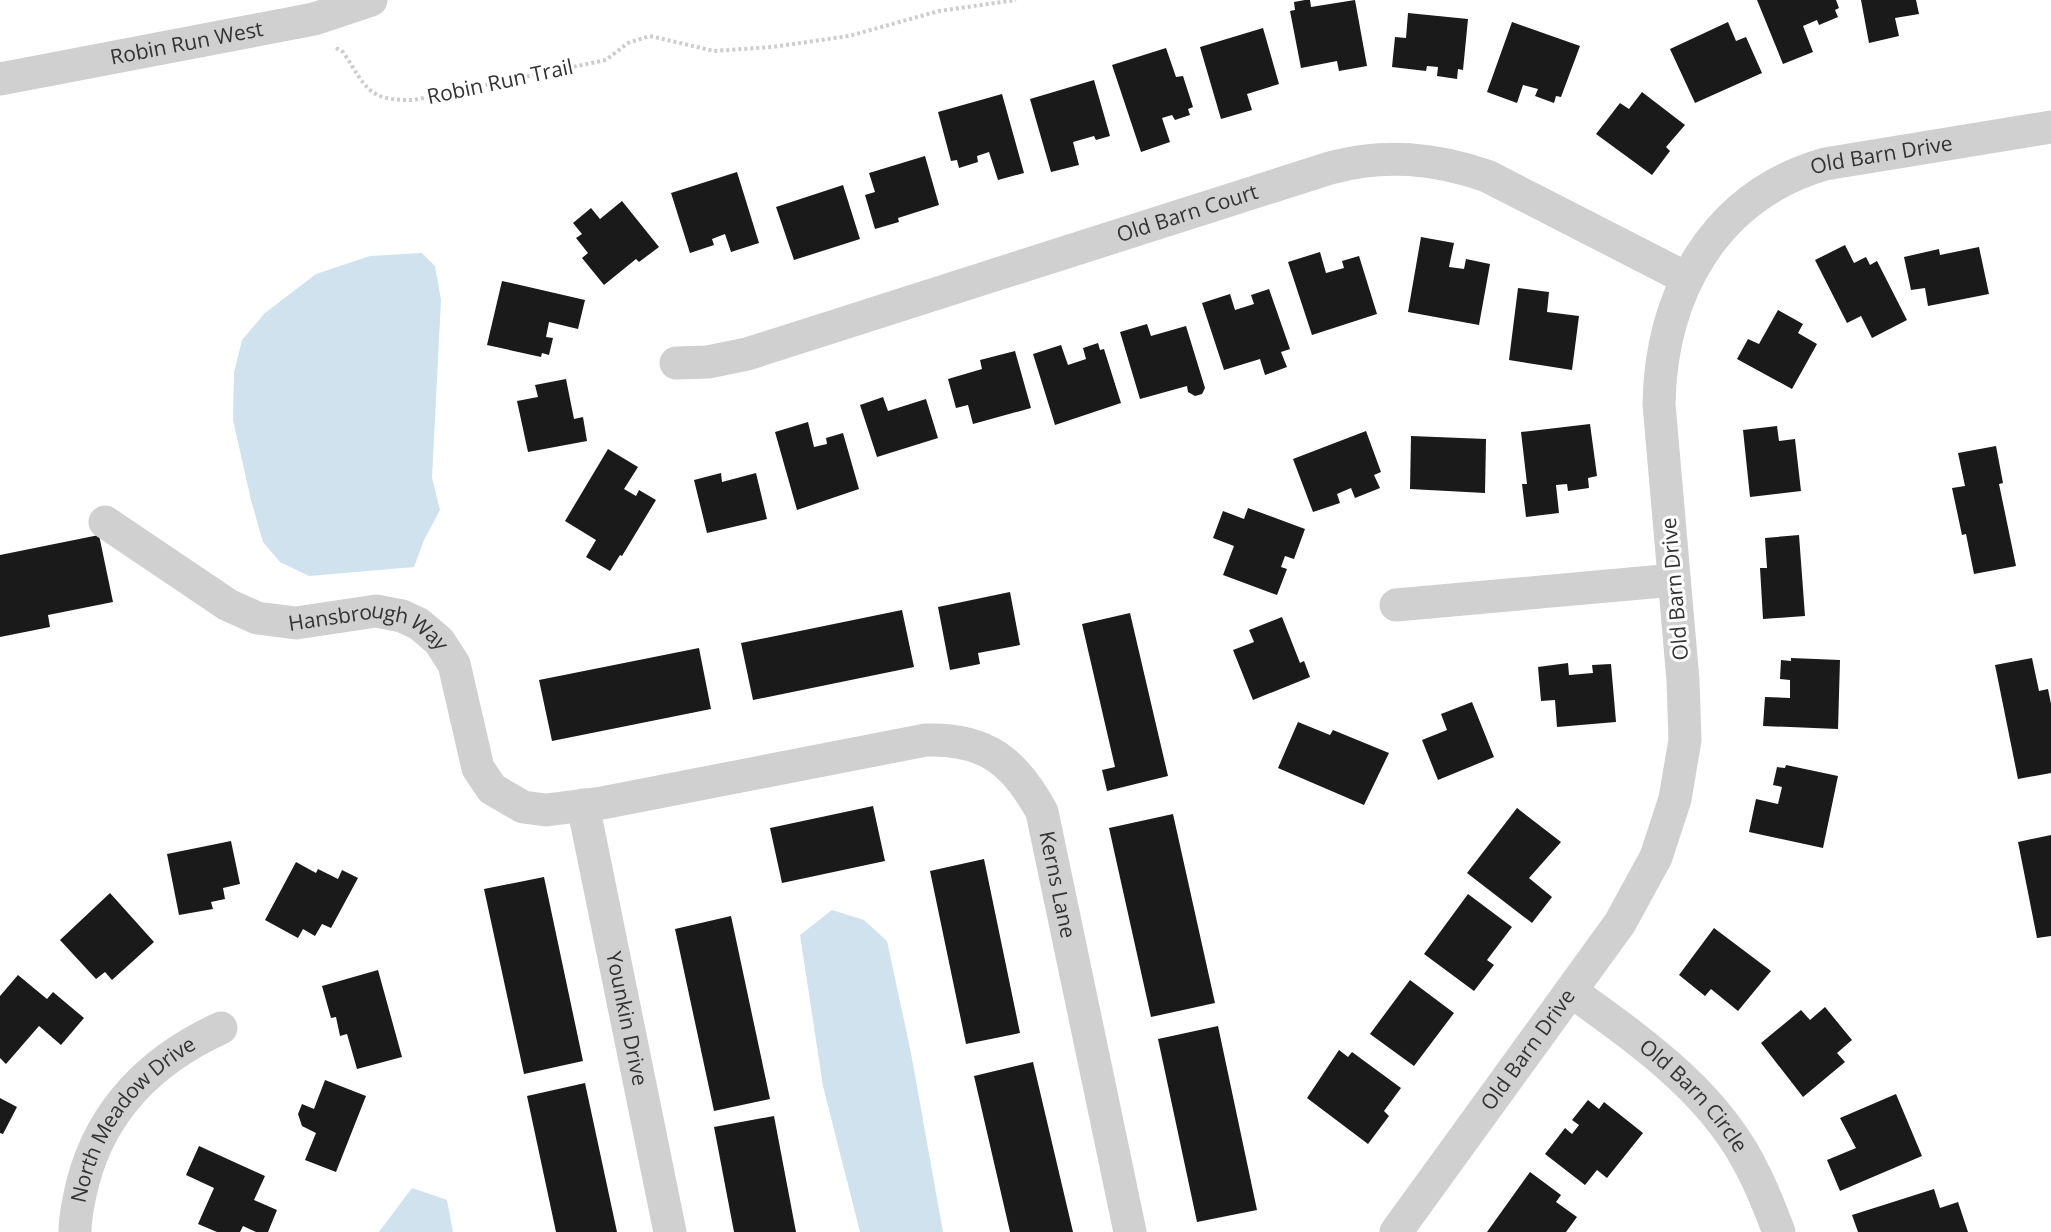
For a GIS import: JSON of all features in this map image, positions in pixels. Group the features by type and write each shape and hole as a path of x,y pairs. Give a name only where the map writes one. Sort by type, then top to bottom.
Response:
{"street":[{"name":"Robin Run West","path":"0,79 314,19 371,0"},
{"name":"Old Barn Drive","path":"1396,1232 1620,923 1644,884 1676,799 1684,740 1683,680 1659,404 1665,339 1686,278 1710,242 1734,214 1751,200 1797,173 1825,164 2051,127"},
{"name":"Old Barn Court","path":"676,363 708,362 747,354 1330,168 1376,159 1426,160 1458,165 1487,176 1686,278"},
{"name":"Hansbrough Way","path":"105,522 228,605 257,618 296,623 376,611 402,616 419,624 439,641 454,664 474,761 492,789 512,802 528,808 546,810 583,805 796,765"},
{"path":"1396,605 1674,580"},
{"name":"Kerns Lane","path":"796,765 916,741 943,739 962,742 985,750 1020,776 1042,812 1130,1232"},
{"name":"Younkin Drive","path":"583,805 670,1232"},
{"name":"Old Barn Circle","path":"1571,991 1643,1043 1700,1097 1747,1160 1779,1232"},
{"name":"North Meadow Drive","path":"75,1232 87,1166 114,1111 156,1066 180,1048 221,1028"}],"path":[{"name":"Robin Run Trail","path":"327,50 339,48 369,90 387,100 414,100 606,60 628,43 650,36 714,51 772,47 849,36 939,11 1016,0"}],"water":[{"path":"422,253 435,266 441,300 432,478 440,510 424,540 414,567 309,576 280,562 263,542 251,500 233,420 234,373 242,340 265,313 316,274 370,256"},
{"path":"832,910 864,920 887,941 911,1053 943,1232 860,1232 823,1086 800,935"},
{"path":"412,1188 447,1200 453,1232 379,1232"}],"building":[{"path":"1310,0 1311,7 1355,0 1367,66 1339,71 1337,61 1301,68 1290,11 1295,10 1294,2"},
{"path":"1757,0 1836,0 1839,8 1835,10 1838,17 1819,25 1817,20 1803,26 1813,52 1783,64"},
{"path":"1861,0 1916,0 1919,14 1895,18 1899,36 1869,43"},
{"path":"1408,13 1468,19 1463,70 1458,69 1457,79 1437,76 1438,67 1427,66 1426,71 1392,67 1395,37 1406,38"},
{"path":"1512,22 1580,46 1561,97 1556,96 1554,103 1535,96 1538,89 1523,85 1517,103 1487,92"},
{"path":"1728,22 1736,41 1746,37 1762,73 1695,103 1670,49"},
{"path":"1263,28 1279,84 1247,94 1252,110 1221,119 1200,47"},
{"path":"1166,48 1176,77 1183,76 1193,107 1188,109 1190,115 1175,120 1172,115 1162,118 1170,142 1141,152 1112,65"},
{"path":"1094,80 1110,136 1096,140 1094,136 1073,142 1079,165 1051,172 1030,99"},
{"path":"1642,92 1685,125 1666,147 1670,151 1652,175 1596,134 1620,103 1629,109"},
{"path":"1002,94 1024,173 998,180 989,152 977,156 978,162 959,168 957,160 951,161 938,112"},
{"path":"925,156 939,205 898,218 899,222 875,229 865,195 875,192 869,173"},
{"path":"737,172 759,243 731,252 725,234 712,239 714,245 690,253 671,193"},
{"path":"843,185 860,239 794,260 776,207"},
{"path":"622,201 659,247 639,262 636,259 604,285 582,258 588,253 576,238 582,234 573,223 591,208 600,219"},
{"path":"1421,237 1454,243 1449,267 1464,269 1466,259 1490,264 1479,325 1408,312"},
{"path":"1845,245 1854,263 1866,257 1870,265 1877,261 1907,320 1872,338 1861,316 1847,323 1815,260"},
{"path":"1979,247 1989,294 1928,306 1925,288 1911,290 1904,257 1939,249 1940,255"},
{"path":"1320,252 1326,273 1344,268 1342,261 1359,256 1377,314 1312,335 1288,262"},
{"path":"502,281 585,300 578,329 549,322 546,337 553,338 549,355 542,353 541,357 487,345"},
{"path":"1518,288 1549,292 1547,312 1579,316 1572,370 1509,360"},
{"path":"1269,289 1290,349 1281,352 1287,367 1265,375 1260,359 1224,370 1202,303 1230,294 1235,310 1254,304 1251,295"},
{"path":"1778,310 1803,324 1798,333 1817,344 1792,389 1737,359 1748,339 1759,344"},
{"path":"1147,324 1151,336 1186,326 1205,388 1202,394 1195,396 1188,392 1187,386 1140,399 1120,332"},
{"path":"1098,343 1100,350 1104,349 1121,403 1055,425 1033,354 1061,345 1068,365 1086,359 1083,348"},
{"path":"1015,351 1031,408 973,424 968,405 956,408 948,379 982,369 980,360"},
{"path":"566,379 574,419 583,417 587,441 528,452 517,401 538,397 535,385"},
{"path":"883,397 888,411 926,399 938,438 877,457 860,405"},
{"path":"808,422 814,447 827,444 826,438 843,433 859,489 797,510 775,432"},
{"path":"1590,424 1597,476 1588,478 1589,488 1568,491 1567,484 1556,485 1559,513 1526,517 1522,484 1527,484 1521,432"},
{"path":"1777,426 1779,441 1795,439 1801,491 1750,497 1743,430"},
{"path":"1366,431 1381,472 1374,475 1380,488 1355,498 1351,488 1337,494 1340,503 1313,512 1293,459"},
{"path":"1411,436 1486,439 1485,493 1410,489"},
{"path":"1996,446 2003,483 1999,484 2016,566 1974,574 1966,534 1962,535 1952,488 1965,486 1958,453"},
{"path":"608,449 638,467 624,489 636,496 639,490 656,500 622,556 620,555 610,571 586,557 596,540 565,521"},
{"path":"721,473 722,482 756,473 767,519 707,533 694,480"},
{"path":"1248,508 1305,529 1294,559 1285,556 1281,567 1287,569 1277,595 1223,575 1234,546 1213,538 1223,511 1244,519"},
{"path":"99,535 113,602 48,615 50,627 0,637 0,555"},
{"path":"1799,535 1805,616 1763,619 1760,568 1767,568 1765,538"},
{"path":"1010,592 1020,645 978,653 980,664 950,670 938,607"},
{"path":"902,610 914,667 753,700 741,643"},
{"path":"1130,613 1168,776 1107,791 1102,770 1115,767 1082,624"},
{"path":"1282,617 1300,663 1304,661 1310,677 1253,700 1233,650 1254,642 1249,630"},
{"path":"699,648 711,709 552,741 539,680"},
{"path":"1791,658 1840,660 1838,729 1763,726 1765,697 1790,698 1790,680 1780,679 1781,660 1791,661"},
{"path":"2032,658 2039,691 2048,689 2051,704 2051,773 2018,779 1995,665"},
{"path":"1568,663 1569,675 1593,673 1592,665 1611,664 1616,722 1557,727 1555,700 1541,701 1538,667"},
{"path":"1472,702 1494,757 1438,780 1422,740 1447,730 1441,714"},
{"path":"1298,722 1330,735 1333,730 1389,753 1364,805 1278,768"},
{"path":"1786,765 1838,776 1823,848 1749,832 1756,799 1778,804 1782,787 1773,785 1777,767 1785,768"},
{"path":"873,806 885,861 782,883 770,828"},
{"path":"1517,808 1561,842 1529,878 1552,897 1532,923 1467,873"},
{"path":"1173,814 1215,1003 1151,1017 1109,828"},
{"path":"2051,835 2051,936 2037,938 2018,842"},
{"path":"231,841 240,884 223,888 225,899 211,902 213,909 179,915 167,854"},
{"path":"984,859 1020,1033 966,1044 930,871"},
{"path":"296,862 316,873 318,869 338,879 342,870 358,878 331,928 322,924 315,936 303,929 298,938 265,920"},
{"path":"544,877 583,1061 524,1074 484,889"},
{"path":"110,893 154,942 112,980 105,972 96,979 60,940"},
{"path":"1468,894 1512,927 1487,960 1494,965 1474,991 1424,954"},
{"path":"731,916 770,1099 714,1111 675,929"},
{"path":"1714,928 1771,971 1738,1011 1711,989 1705,996 1679,975"},
{"path":"378,970 402,1057 357,1069 347,1034 340,1036 336,1017 331,1018 322,986"},
{"path":"18,975 47,999 53,992 84,1018 61,1045 39,1026 6,1064 0,1058 0,996"},
{"path":"1410,980 1454,1013 1414,1066 1370,1034"},
{"path":"1825,1007 1852,1040 1837,1053 1845,1062 1803,1097 1761,1043 1801,1010 1810,1020"},
{"path":"1218,1026 1257,1210 1197,1222 1158,1039"},
{"path":"1339,1050 1348,1057 1352,1052 1401,1088 1384,1111 1389,1116 1368,1144 1307,1098"},
{"path":"1033,1062 1073,1232 1010,1232 974,1076"},
{"path":"325,1080 366,1096 336,1172 305,1160 316,1133 302,1126 298,1114 302,1104 314,1109"},
{"path":"585,1083 617,1232 556,1232 527,1096"},
{"path":"1896,1094 1922,1156 1840,1191 1827,1160 1856,1148 1840,1118"},
{"path":"0,1098 17,1107 3,1134 0,1133"},
{"path":"1588,1100 1599,1109 1604,1102 1643,1133 1607,1178 1597,1170 1585,1185 1545,1154 1565,1128 1572,1134 1579,1125 1572,1120"},
{"path":"774,1116 796,1232 734,1232 714,1127"},
{"path":"199,1146 265,1176 254,1200 277,1210 268,1232 256,1232 243,1226 240,1232 217,1232 198,1224 214,1188 186,1175"},
{"path":"1530,1172 1561,1195 1556,1202 1577,1217 1566,1232 1487,1232"},
{"path":"1934,1189 1940,1208 1958,1202 1968,1232 1858,1232 1852,1215"}]}
